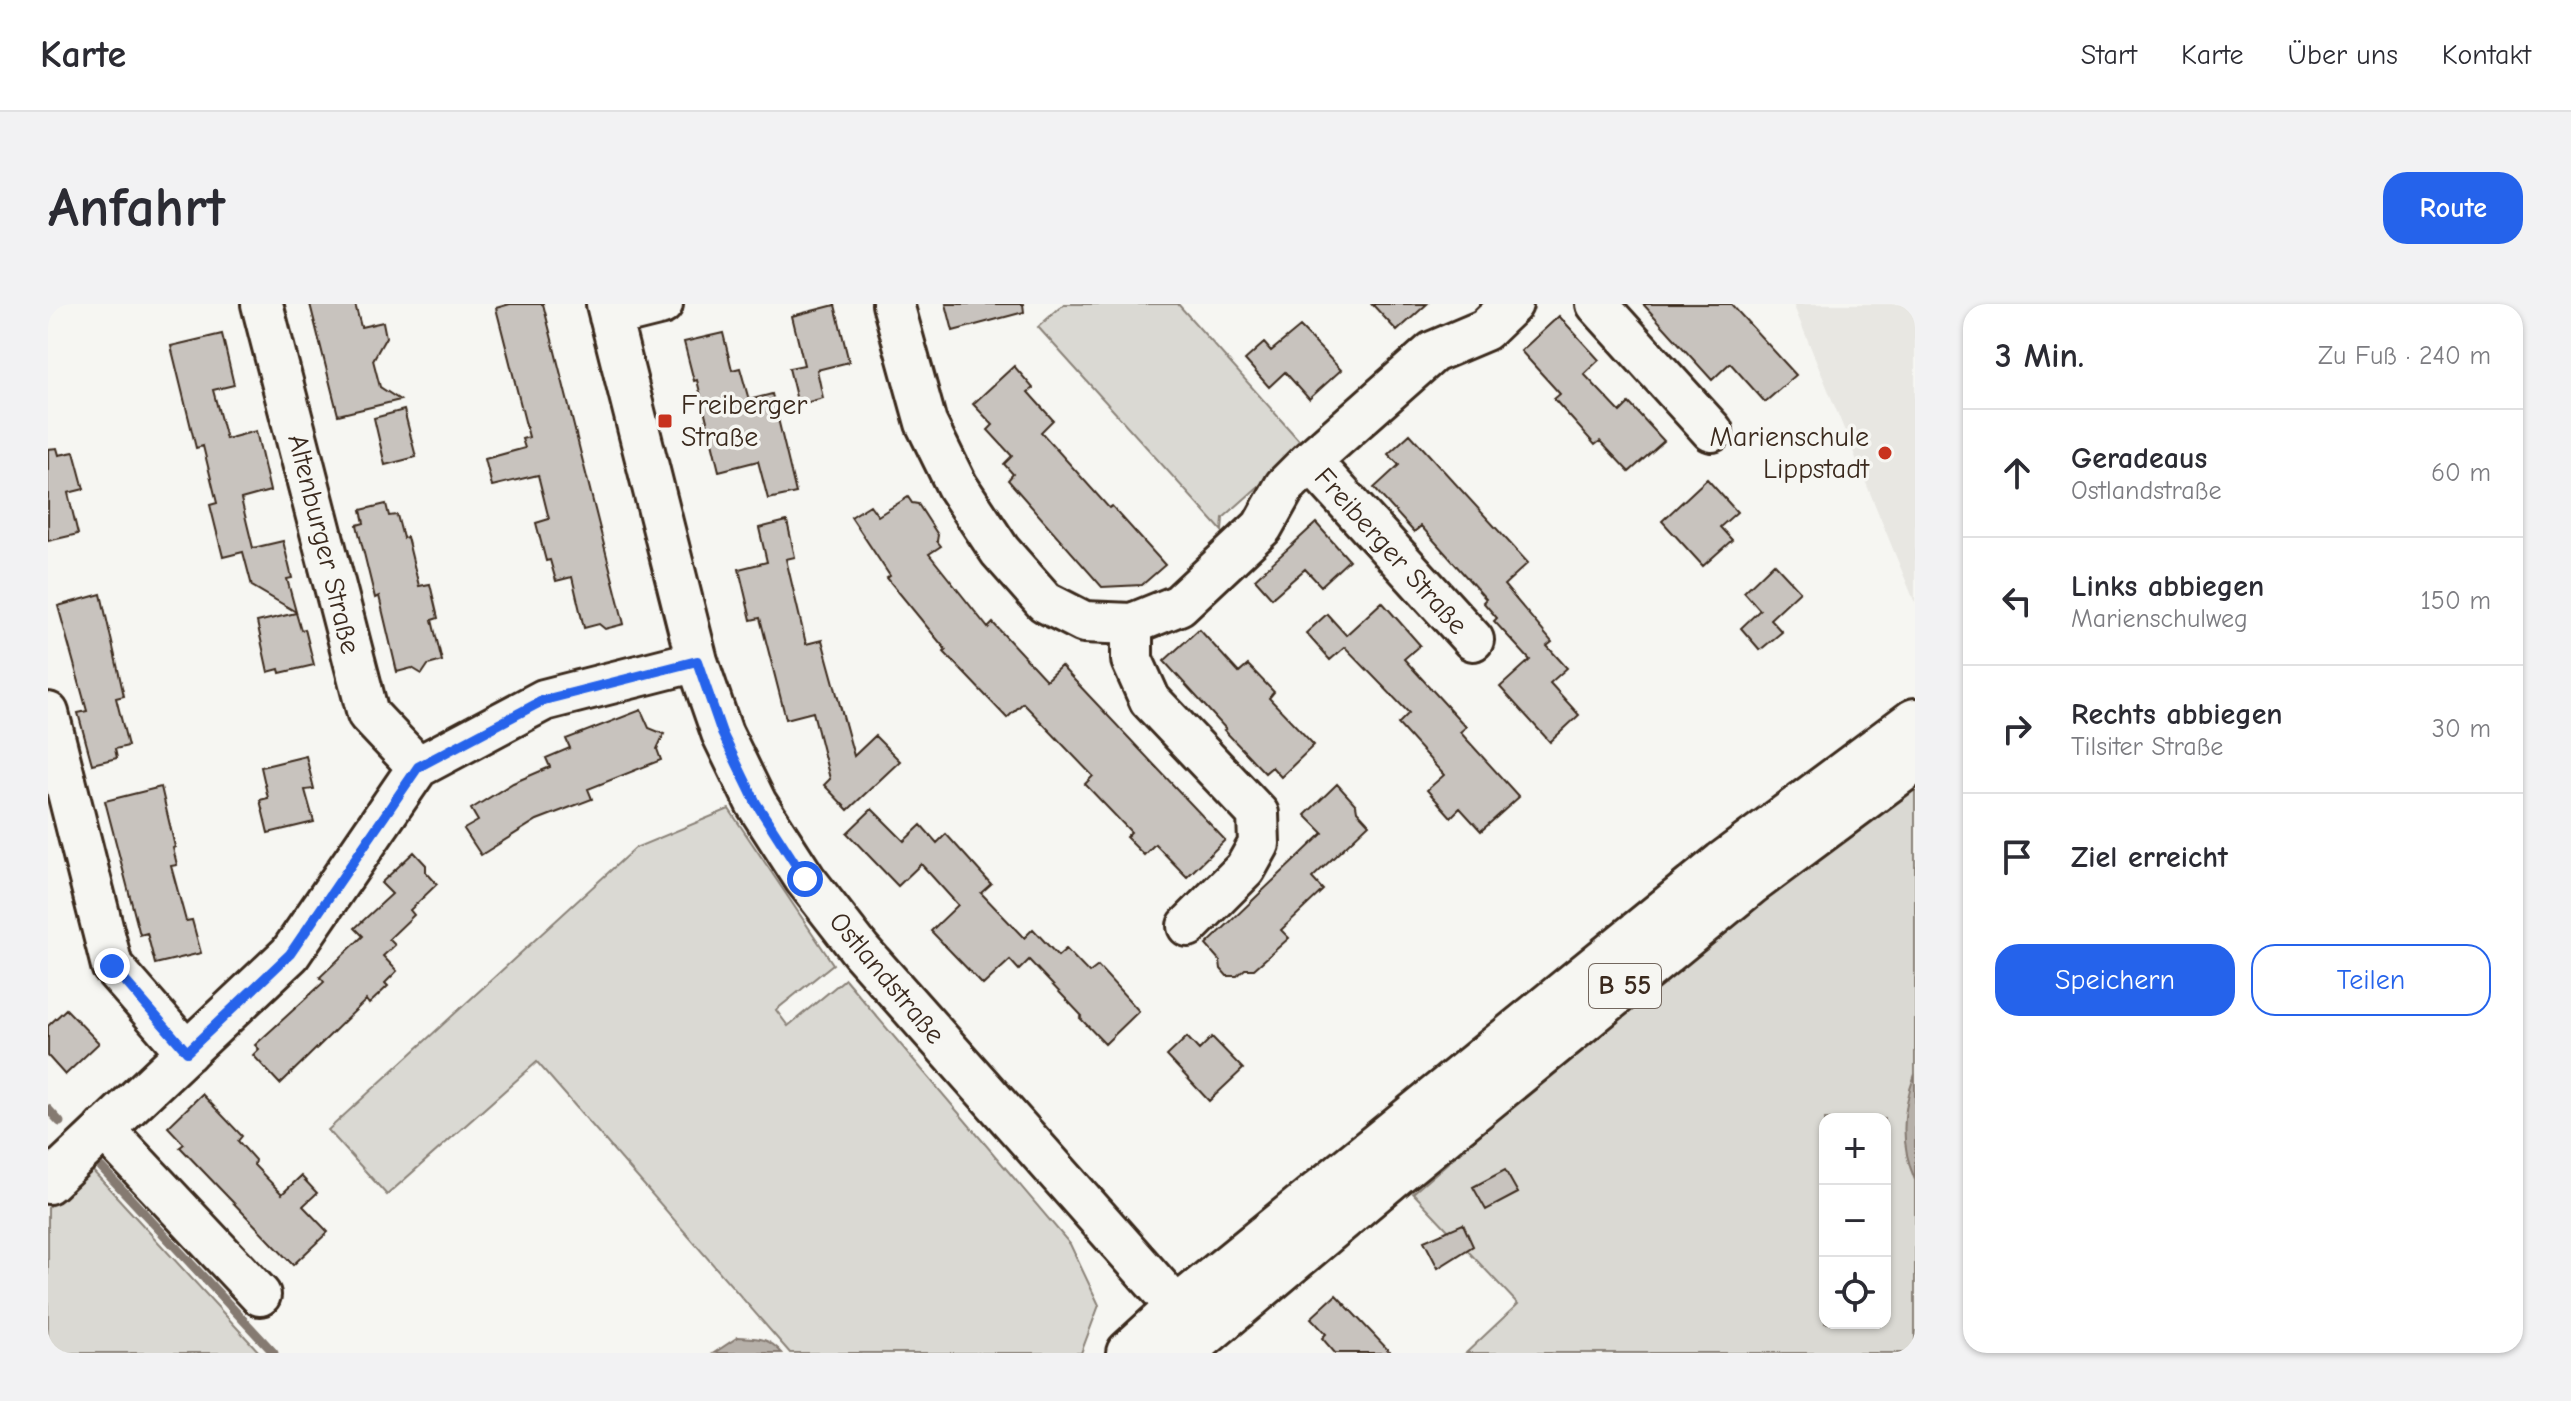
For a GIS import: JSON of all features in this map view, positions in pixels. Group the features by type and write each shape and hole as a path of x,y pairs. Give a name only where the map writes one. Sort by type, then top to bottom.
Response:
{"main road":[{"name":"B 55","path":"1196,1337 1723,864 1915,721"},
{"name":"B 55","path":"1129,1353 1196,1337 1751,882 1915,760"}],"street":[{"name":"Altenburger Straße","path":"262,304 368,714 418,767"},
{"path":"609,310 662,304"},
{"name":"Freiberger Straße","path":"893,304 926,423 957,486 1000,551 1045,602 1084,622 1132,624 1179,605 1262,527 1285,486 1310,461 1433,352 1485,330 1512,304"},
{"path":"1597,304 1712,431"},
{"name":"Ostlandstraße","path":"609,310 697,661 722,733 756,803 805,879 861,951 1196,1337"},
{"name":"Freiberger Straße","path":"1310,461 1473,640"},
{"path":"1132,624 1132,660 1150,700 1258,814 1259,844 1245,869 1188,926"},
{"path":"48,1183 290,954 418,767 544,700 697,661"},
{"path":"48,713 112,966 187,1052"},
{"path":"104,1129 260,1295"}],"shaded area":[{"path":"1064,304 1178,304 1304,446 1223,518 1222,531 1038,327"},
{"name":"Marienschule Lippstadt","path":"1793,304 1915,304 1915,603"},
{"path":"1915,782 1915,1353 1466,1353 1518,1304 1413,1193 1616,1017"},
{"path":"729,809 833,964 776,1010 788,1026 845,979 1070,1244 1099,1305 1081,1353 790,1353 537,1062 387,1195 328,1130 635,848"},
{"path":"1915,1074 1915,1180 1907,1154 1904,1127 1907,1100"},
{"path":"90,1168 260,1353 48,1353 48,1208"},
{"path":"738,1337 767,1341 782,1353 714,1353"}],"building":[{"path":"310,304 355,304 361,327 383,322 386,337 373,360 380,387 400,400 338,415"},
{"path":"510,304 543,304 624,624 605,629 599,624 584,628 572,577 556,581 550,560 546,561 536,523 549,519 538,475 492,486 485,459 525,448 522,439 529,437 496,308"},
{"path":"946,304 1023,304 1024,312 953,331"},
{"path":"1372,304 1427,304 1397,331"},
{"path":"1643,304 1731,304 1796,375 1765,402 1730,363 1712,380"},
{"path":"835,305 849,362 817,370 823,398 798,405 789,368 804,365 792,316"},
{"path":"1559,316 1599,360 1584,374 1620,412 1629,403 1664,441 1629,472 1600,441 1595,445 1554,399 1560,394 1521,351"},
{"path":"1300,327 1341,370 1309,399 1285,372 1269,387 1245,360 1264,343 1271,351"},
{"path":"723,333 732,370 740,368 749,400 772,394 796,493 768,499 758,461 719,471 697,380 694,381 684,342"},
{"path":"222,334 234,385 213,390 226,439 256,431 270,491 241,499 253,548 283,541 292,578 287,579 296,612 252,586 243,552 223,557 210,505 217,503 203,446 196,448 171,346"},
{"path":"1014,366 1033,388 1028,392 1053,420 1041,432 1165,565 1142,585 1102,587 1008,480 1013,474 1004,464 1012,456 988,430 993,425 973,404"},
{"path":"404,410 416,457 385,465 374,418"},
{"path":"1410,434 1528,563 1504,585 1552,642 1547,646 1567,668 1550,683 1579,715 1550,742 1500,687 1530,660 1494,621 1497,618 1483,602 1486,599 1421,526 1414,532 1374,488 1399,465 1388,454"},
{"path":"57,448 59,455 74,452 84,489 68,493 78,534 48,541 48,449"},
{"path":"1707,479 1737,512 1720,527 1732,540 1703,566 1662,521"},
{"path":"908,497 912,503 918,504 938,535 937,541 941,546 929,554 988,628 993,623 1046,680 1061,666 1225,840 1187,877 1155,844 1144,855 1126,837 1131,832 1085,784 1093,776 1023,703 1007,718 944,652 946,650 887,578 890,576 851,517 870,505 878,516"},
{"path":"386,504 389,516 397,515 403,538 407,537 419,586 430,584 438,618 432,620 442,661 428,665 422,674 412,668 397,672 379,596 375,598 357,525 364,523 361,510"},
{"path":"787,521 795,557 786,559 806,644 822,640 854,756 875,736 900,761 848,810 824,785 830,779 813,712 786,719 760,618 751,620 739,569 767,562 759,528"},
{"path":"1316,523 1349,560 1321,586 1305,569 1272,598 1255,579"},
{"path":"1774,563 1800,591 1770,619 1782,632 1760,650 1741,628 1760,610 1744,592"},
{"path":"101,594 124,696 116,698 128,746 115,749 117,758 92,764 78,713 87,711 58,606"},
{"path":"1382,602 1420,645 1404,659 1466,727 1460,732 1519,797 1481,831 1460,808 1451,817 1427,790 1444,775 1398,724 1409,713 1345,647 1330,660 1306,633 1327,614 1346,635"},
{"path":"296,613 301,630 305,629 314,665 280,673 279,669 268,672 257,622"},
{"path":"1199,629 1239,673 1248,665 1274,692 1269,698 1314,745 1281,777 1272,767 1265,773 1164,661"},
{"path":"641,710 649,728 664,734 657,749 661,760 588,789 592,799 537,820 481,855 464,829 478,821 471,809 513,783 550,767 546,758 570,748 566,739"},
{"path":"306,756 314,789 305,790 314,822 268,833 260,800 268,798 261,767"},
{"path":"1337,784 1369,824 1312,878 1323,890 1281,930 1289,938 1254,969 1245,969 1237,976 1227,976 1221,969 1220,961 1206,945 1323,833 1305,815"},
{"path":"161,787 175,847 177,865 171,866 186,921 192,920 201,953 155,964 147,933 140,935 105,801"},
{"path":"872,809 904,841 921,825 937,843 946,834 991,884 981,893 1024,938 1033,929 1058,956 1066,949 1089,973 1098,966 1139,1011 1105,1044 1029,960 1019,970 1010,960 983,985 931,931 958,905 921,864 898,886 847,833"},
{"path":"414,852 437,884 410,910 414,915 389,939 395,945 383,956 397,971 385,983 388,986 369,1004 366,1000 280,1084 253,1055 259,1049 255,1045 324,982 320,977 363,936 355,928 392,894 381,883"},
{"path":"66,1009 99,1043 65,1075 48,1056 48,1026"},
{"path":"1187,1037 1199,1050 1212,1037 1243,1069 1209,1101 1167,1056"},
{"path":"202,1094 242,1136 238,1141 255,1160 254,1165 282,1194 301,1176 317,1193 303,1206 328,1232 293,1265 180,1147 184,1144 168,1127"},
{"path":"1505,1170 1518,1193 1486,1210 1473,1187"},
{"path":"1463,1224 1473,1246 1438,1268 1424,1241"},
{"path":"1336,1295 1391,1353 1335,1353 1322,1338 1326,1334 1311,1318"}],"waterway":[{"path":"48,1109 60,1122"},
{"path":"101,1167 274,1353"}],"place":[{"name":"Freiberger Straße","path":"665,421"},
{"name":"Marienschule Lippstadt","path":"1885,453"}],"route":[{"path":"112,966 187,1052 290,954 418,767 544,700 697,661 722,733 756,803 805,879"}]}
